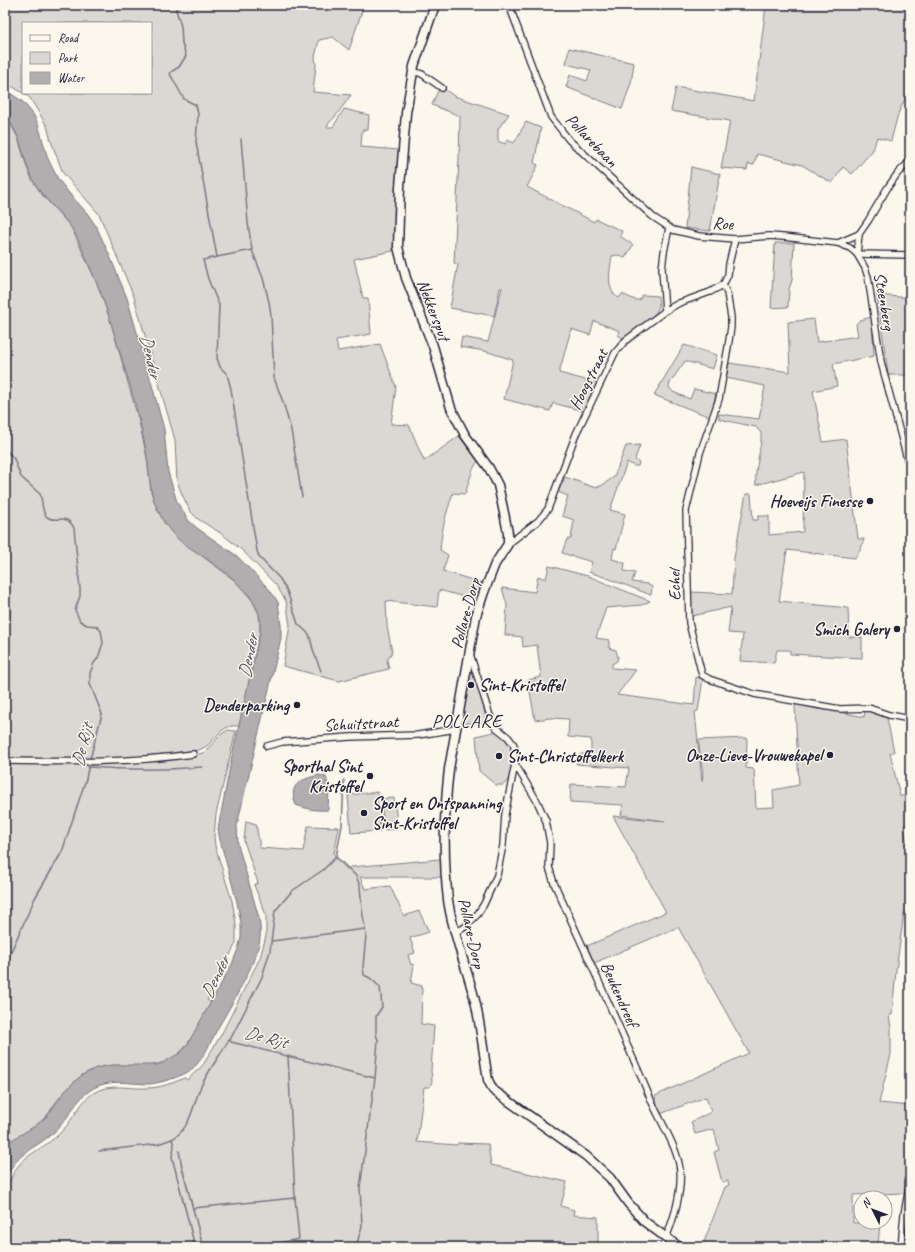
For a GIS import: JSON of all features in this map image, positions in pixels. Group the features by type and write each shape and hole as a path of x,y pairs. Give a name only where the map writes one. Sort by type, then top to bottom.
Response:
{"street":[{"name":"Nekkersput","path":"435,5 413,71 406,113 400,187 398,247 406,278 433,346 453,412 465,435 489,468 498,485 508,533 508,544"},
{"name":"Pollarebaan","path":"509,5 551,117 569,140 608,178 647,213 670,228"},
{"path":"413,71 422,74 442,88"},
{"path":"910,161 898,173 888,187 859,234 857,254 910,255"},
{"path":"665,311 662,269 664,252 670,228"},
{"name":"Roe","path":"670,228 684,233 735,239 769,236 838,243 859,234"},
{"path":"723,285 728,275 735,239"},
{"name":"Steenberg","path":"838,243 848,247 857,254 868,277 881,362 910,470"},
{"name":"Hoogstraat","path":"508,544 538,521 548,509 576,434 615,353 626,342 665,311 679,303 710,292 723,285"},
{"name":"Echel","path":"723,285 727,293 731,317 727,353 719,399 700,453 686,511 689,623 702,675 709,679 754,694 840,709 869,708 889,715 910,719"},
{"name":"Pollare-Dorp","path":"508,544 495,564 476,616 447,788 445,833 448,900 454,933 476,1005 488,1080 493,1090 586,1156 610,1178 638,1216 678,1247"},
{"path":"454,933 465,927 477,915 484,904 497,875 503,845 505,814 515,764 514,745 508,737 493,726 469,653"},
{"name":"Schuitstraat","path":"267,746 282,742 350,737 418,735 456,729"},
{"path":"5,761 96,762 164,758 193,754"},
{"name":"Beukendreef","path":"515,764 537,801 546,821 550,843 549,867 554,883 677,1156 680,1170 680,1182 676,1206 666,1238"},
{"path":"901,1247 904,1214 910,1182"}],"green space":[{"path":"5,5 364,5 349,50 333,37 319,40 315,57 316,65 313,92 351,95 327,127 333,127 344,109 369,115 368,130 362,130 361,147 399,150 393,251 354,259 363,298 368,298 371,334 336,340 338,351 380,344 396,387 391,424 409,425 424,461 459,436 478,461 473,469 465,494 453,493 442,534 440,550 448,555 443,571 482,583 475,600 439,590 437,607 386,601 387,626 392,652 387,660 389,669 339,681 283,666 290,625 286,601 276,585 243,551 222,534 198,519 190,511 177,481 175,440 134,297 99,214 63,173 47,126 30,98 24,94 152,94 152,22 22,22 22,92 5,82"},
{"path":"766,5 910,5 910,88 898,114 891,141 877,137 873,150 852,174 843,167 832,183 802,165 757,154 754,165 748,164 747,170 721,168 730,121 671,111 676,87 754,101"},
{"path":"569,48 634,63 631,83 622,109 566,87 570,75 587,81 591,70 566,64"},
{"path":"440,86 454,96 509,114 498,129 498,141 505,144 507,140 514,143 526,122 541,128 534,163 538,165 527,187 594,222 596,219 622,231 620,236 633,245 625,258 618,255 612,256 610,267 610,285 612,290 619,298 622,294 635,300 640,300 642,295 658,296 659,306 656,313 624,339 618,335 620,331 594,321 590,335 571,329 559,373 597,383 583,411 553,403 550,411 504,399 513,360 485,351 460,347 462,337 488,342 502,288 500,288 494,316 450,308 458,264 454,263 460,116 432,105"},
{"path":"5,117 9,121 18,138 28,171 34,183 43,196 71,227 99,288 111,323 139,422 147,458 151,492 157,509 165,524 174,535 234,580 252,600 259,614 260,632 239,726 226,728 208,745 199,750 126,758 5,758 5,618 10,618 11,607 5,607"},
{"path":"691,167 720,174 710,231 685,228"},
{"path":"775,243 794,243 792,280 789,289 788,307 771,308"},
{"path":"877,295 910,298 910,375 887,375"},
{"path":"872,317 874,356 833,364 837,386 813,391 823,442 846,439 858,539 864,539 861,549 855,558 787,550 779,601 848,608 849,637 862,637 862,658 790,654 790,650 777,650 774,663 740,661 743,634 728,633 731,607 692,616 690,592 732,594 734,558 746,494 751,494 753,520 758,520 758,516 769,516 769,535 803,532 804,472 756,485 756,472 761,433 756,427 719,419 719,414 759,419 765,386 726,378 729,363 790,372 788,322 814,319 817,342 858,336 856,324 860,320"},
{"path":"684,345 717,355 713,369 685,361 670,383 669,387 673,392 690,399 694,389 716,394 710,417 654,395"},
{"path":"640,445 635,459 639,463 638,466 634,466 627,462 610,510 625,514 612,559 625,563 624,571 635,573 632,582 647,584 652,587 651,595 589,572 592,562 562,553 567,539 571,539 574,520 562,516 568,496 558,492 565,477 593,487 601,486 614,477 626,446"},
{"path":"549,566 588,576 650,601 642,605 606,608 596,638 609,640 609,648 616,650 618,657 617,661 612,664 612,668 636,670 617,695 694,705 696,677 703,679 698,711 695,712 702,781 703,774 698,740 747,738 746,768 754,769 756,808 774,807 773,790 799,785 795,706 797,704 864,717 865,710 887,718 894,752 890,753 900,796 910,796 910,824 904,825 908,852 910,852 910,913 904,913 896,970 892,1015 889,1015 891,1028 891,1054 879,1103 910,1106 910,1171 904,1193 893,1193 893,1190 853,1190 853,1230 879,1230 878,1247 702,1247 725,1187 729,1185 728,1181 722,1182 714,1152 719,1150 714,1129 695,1134 691,1122 711,1112 706,1097 660,1114 655,1096 749,1053 678,927 594,963 587,946 666,912 613,816 665,821 621,815 623,805 570,802 571,784 626,787 629,768 576,764 581,754 591,754 591,739 568,737 569,719 550,718 535,720 528,680 541,677 537,645 523,647 522,637 505,635 507,605 502,588 535,592 538,576 546,579"},
{"path":"471,671 476,679 486,723 460,723 469,672"},
{"path":"228,730 236,731 216,814 214,836 215,846 232,901 236,924 236,943 207,1000 211,1002 198,1028 183,1049 174,1057 164,1062 150,1066 108,1066 84,1074 62,1095 42,1121 32,1129 5,1144 5,762 190,756 203,753"},
{"path":"498,731 511,744 511,772 507,781 503,785 496,785 479,771 476,736"},
{"name":"Sport en Ontspanning Sint-Kristoffel","path":"377,792 380,831 351,833 348,795"},
{"path":"394,798 398,829 384,830 381,799"},
{"path":"246,821 256,824 260,848 303,851 308,826 339,827 334,854 336,859 347,869 351,867 441,859 442,877 360,877 365,889 390,886 404,916 419,911 429,932 410,938 415,953 408,955 411,965 414,964 411,983 422,986 421,1024 434,1026 431,1070 432,1081 430,1087 424,1087 417,1142 457,1145 458,1143 488,1144 491,1165 567,1182 561,1206 574,1210 573,1215 598,1217 598,1243 613,1247 5,1247 5,1211 8,1187 18,1167 26,1158 58,1135 67,1126 87,1098 99,1090 111,1087 152,1088 185,1078 187,1080 203,1065 222,1033 260,958 266,936 266,915 254,885 258,883 244,841"}],"water":[{"path":"5,90 22,101 33,114 38,124 48,159 58,179 96,226 109,254 127,298 164,429 168,472 177,502 189,521 237,556 269,589 278,602 281,638 237,825 238,845 259,918 260,930 258,947 245,980 204,1054 191,1070 175,1078 158,1083 149,1084 114,1082 98,1086 82,1097 65,1120 52,1134 20,1157 5,1179 5,1144 35,1126 46,1117 65,1091 82,1075 96,1068 111,1065 156,1065 180,1053 187,1045 232,964 241,938 241,923 218,829 232,756 260,632 260,618 255,605 235,580 177,538 167,526 155,504 151,491 144,440 136,407 102,297 75,233 66,220 42,194 30,174 19,140 11,124 5,117"},
{"path":"319,775 326,777 329,788 328,810 304,808 296,805 293,792 295,787 307,778"}],"waterway":[{"path":"177,5 176,10 181,26 182,43 186,56 179,67 170,74 184,99 196,105 198,114 196,142 217,257 203,260 208,279 219,305 217,358 220,367 227,374 231,389 257,551 259,557 280,579 287,591 298,624 309,634 321,671"},
{"path":"241,139 248,223 252,250"},
{"path":"217,257 252,250 263,278 271,315 274,378 291,430 302,497"},
{"name":"De Rijt","path":"5,449 14,459 21,477 40,494 43,511 46,516 53,519 67,520 74,528 80,589 80,596 75,610 80,621 87,625 97,626 101,631 103,643 98,658 90,673 90,684 102,714 86,779 62,852 35,898 5,965"},
{"path":"89,767 117,769 174,769 202,767"},
{"name":"De Rijt","path":"344,780 342,825 336,857 323,870 292,891 275,911 270,951 262,977 230,1040 231,1042 375,1078"},
{"path":"336,857 356,876 360,886 366,935 363,967 364,975 380,987 382,1007 376,1016 376,1034 378,1040 375,1078 360,1188 362,1226 356,1247"},
{"path":"272,941 365,929"},
{"path":"172,1139 178,1135 187,1123 191,1116 201,1086 229,1040"},
{"path":"193,1208 295,1198 288,1056"},
{"path":"99,1151 158,1144 172,1139 174,1146 172,1157 195,1247"},
{"path":"179,1151 203,1247"},
{"path":"257,1247 299,1239 295,1198"}],"place":[{"name":"Hoeveijs Finesse","path":"870,501"},
{"name":"Smich Galery","path":"897,629"},
{"name":"Sint-Kristoffel","path":"471,685"},
{"name":"Denderparking","path":"297,705"},
{"name":"Onze-Lieve-Vrouwekapel","path":"830,755"},
{"name":"Sint-Christoffelkerk","path":"499,756"},
{"name":"Sporthal Sint Kristoffel","path":"370,776"},
{"name":"Sport en Ontspanning Sint-Kristoffel","path":"364,813"}],"district":[{"name":"POLLARE","path":"467,720"}],"water label":[{"name":"Dender","path":"151,356"},
{"name":"Dender","path":"248,656"},
{"name":"Dender","path":"215,977"}]}
